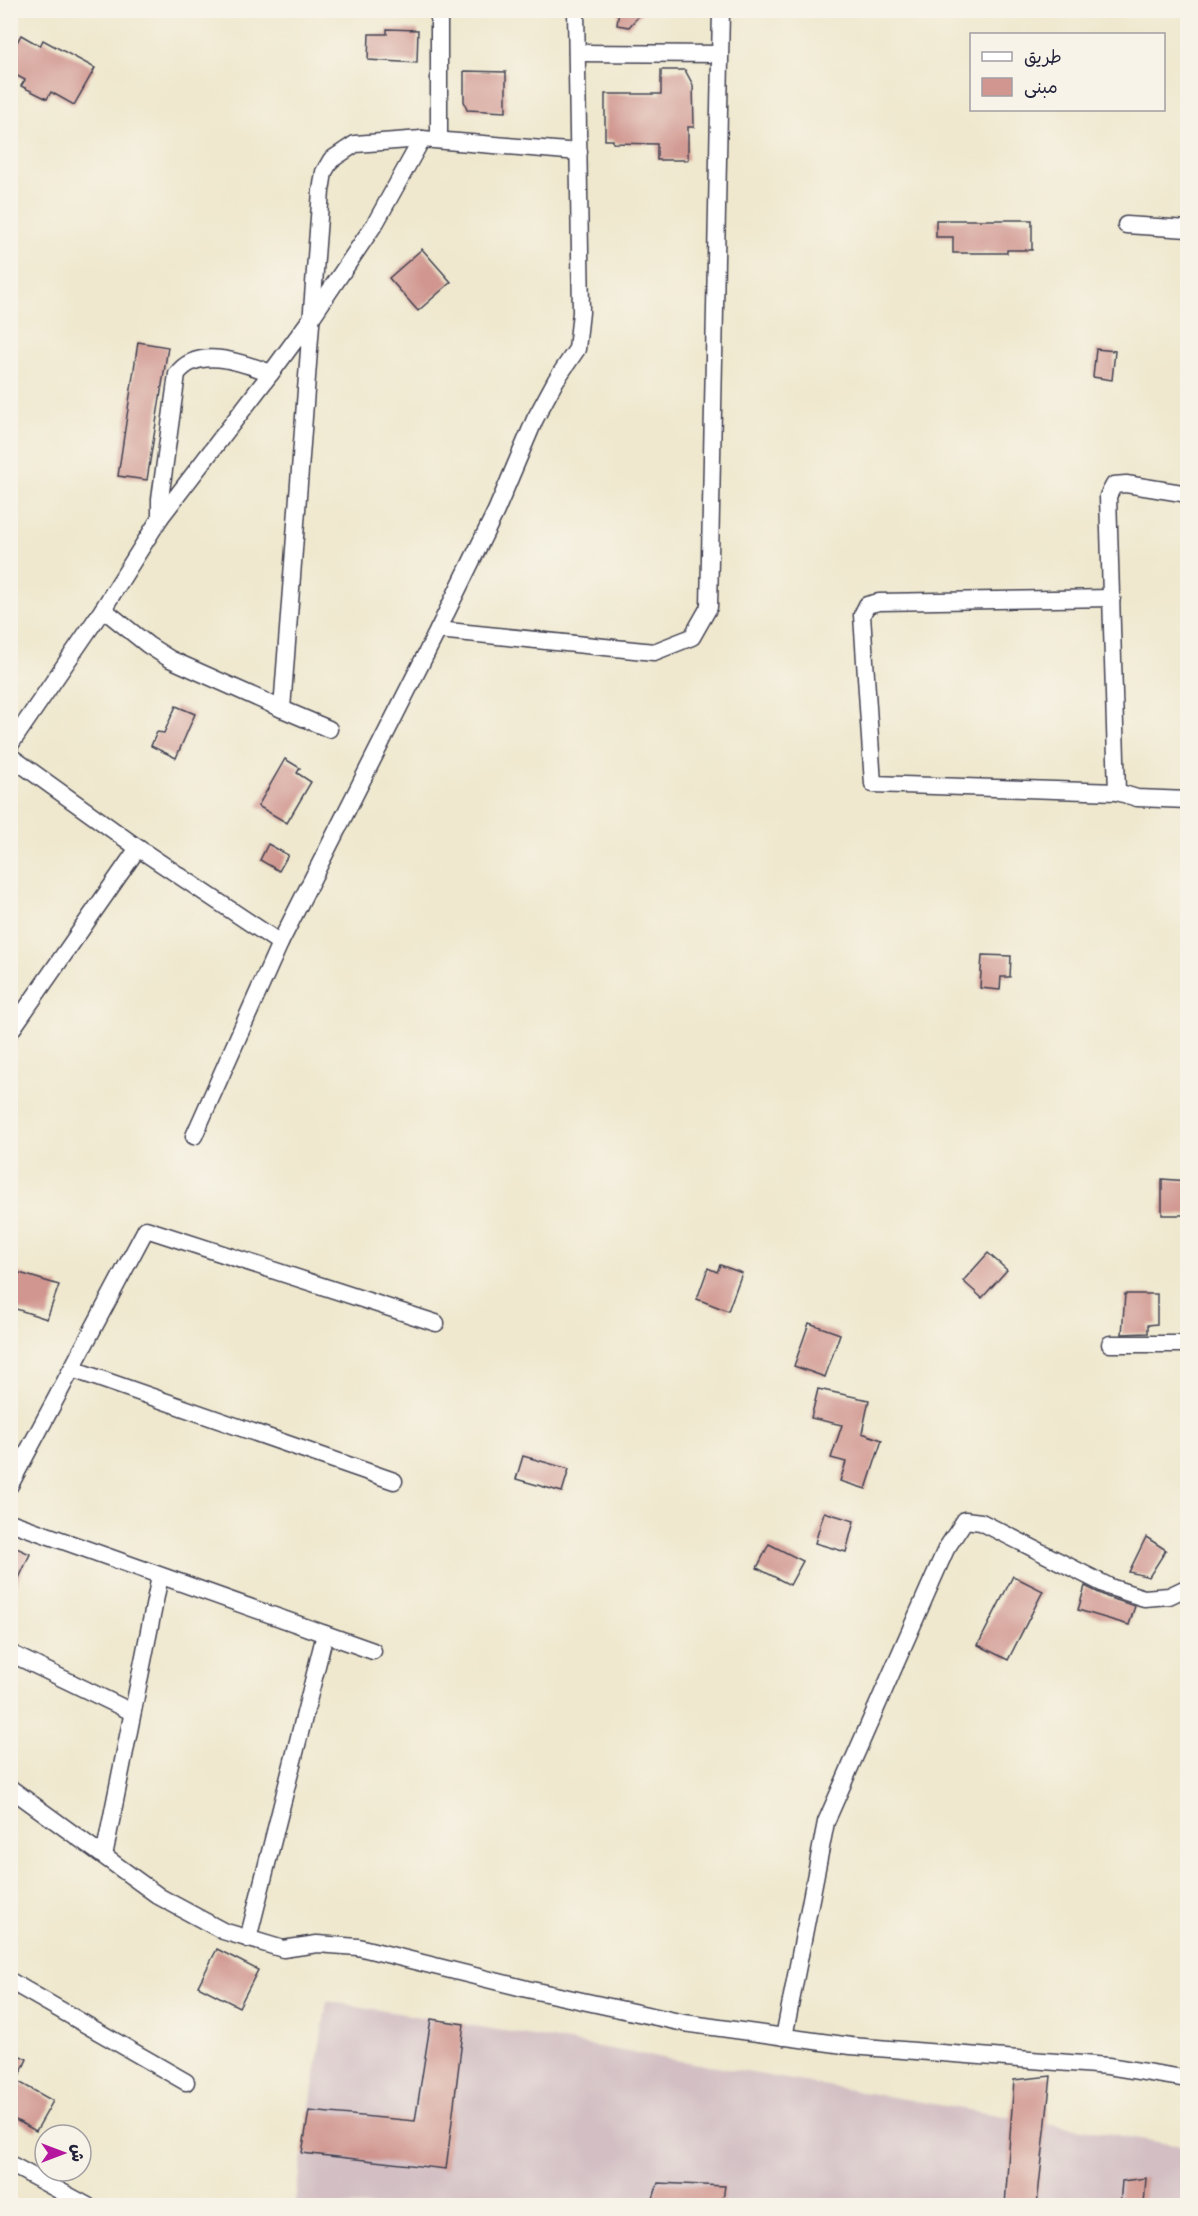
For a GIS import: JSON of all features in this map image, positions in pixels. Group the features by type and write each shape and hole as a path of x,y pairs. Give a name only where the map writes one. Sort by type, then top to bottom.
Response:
{"street":[{"path":"10,745 103,609 160,518 310,320 431,140 439,10"},
{"path":"194,1136 280,943 496,511 535,418 556,380 577,349 581,312 576,10"},
{"path":"438,630 654,652 692,637 709,607 721,10"},
{"path":"577,53 720,54"},
{"path":"282,708 310,320 324,172 331,160 355,144 431,140 579,152"},
{"path":"1126,225 1188,228"},
{"path":"160,518 160,499 174,387 177,374 183,365 194,360 208,358 244,364 271,373"},
{"path":"1117,792 1108,496 1114,485 1126,484 1188,494"},
{"path":"1112,598 879,602 867,605 862,615 873,784 1117,792 1137,798 1188,800"},
{"path":"103,609 148,645 170,659 329,729"},
{"path":"10,756 138,849 280,943"},
{"path":"10,1032 138,849"},
{"path":"10,1485 147,1229 436,1323"},
{"path":"1110,1344 1188,1344"},
{"path":"72,1369 394,1481"},
{"path":"784,2037 826,1822 946,1549 965,1520 981,1522 1110,1587 1144,1598 1169,1596 1188,1587"},
{"path":"10,1522 373,1651"},
{"path":"104,1856 160,1576"},
{"path":"248,1939 325,1634"},
{"path":"10,1653 132,1712"},
{"path":"10,1788 160,1897 223,1931 283,1949 317,1944 358,1947 527,1989 684,2023 851,2046 1108,2066 1188,2079"},
{"path":"10,1980 186,2082"},
{"path":"10,2164 88,2205"}],"shaded area":[{"path":"327,2001 1187,2147 1187,2205 294,2206"}],"building":[{"path":"619,10 644,10 629,27 617,25"},
{"path":"387,29 418,30 417,63 368,60 369,34 387,34"},
{"path":"21,35 40,46 43,40 95,68 74,105 51,92 47,99 21,86 25,80 10,72 10,55"},
{"path":"661,70 685,70 693,85 694,127 688,127 688,160 657,160 657,144 613,143 613,140 605,140 605,94 661,94"},
{"path":"464,71 506,72 506,112 467,110 464,101"},
{"path":"936,220 1032,220 1032,250 1007,250 1007,253 953,253 953,237 936,237"},
{"path":"422,249 451,282 418,311 389,278"},
{"path":"138,342 168,347 147,480 118,476"},
{"path":"1096,349 1115,351 1112,380 1093,377"},
{"path":"176,706 195,714 176,758 151,746 157,732 164,733"},
{"path":"285,759 300,768 297,773 311,782 287,823 258,806"},
{"path":"268,844 288,855 279,871 260,860"},
{"path":"982,955 1011,956 1010,977 1001,977 1000,990 980,988"},
{"path":"1162,1179 1188,1181 1188,1215 1162,1215"},
{"path":"988,1253 1007,1270 982,1298 963,1281"},
{"path":"720,1265 742,1273 728,1311 697,1299 708,1268 717,1272"},
{"path":"10,1270 59,1285 47,1319 10,1307"},
{"path":"1125,1294 1157,1294 1157,1324 1148,1325 1148,1333 1122,1334"},
{"path":"809,1323 840,1334 825,1377 794,1366"},
{"path":"818,1389 869,1400 862,1433 882,1440 866,1489 840,1481 846,1462 831,1458 842,1425 811,1418"},
{"path":"523,1456 569,1469 562,1492 516,1479"},
{"path":"824,1512 854,1521 846,1552 815,1543"},
{"path":"1146,1537 1166,1550 1149,1577 1129,1572"},
{"path":"769,1544 803,1561 790,1585 757,1568"},
{"path":"10,1545 30,1554 10,1598"},
{"path":"1013,1576 1043,1591 1008,1660 978,1645"},
{"path":"1085,1586 1107,1597 1135,1606 1129,1625 1078,1610"},
{"path":"217,1949 258,1970 239,2007 198,1986"},
{"path":"431,2019 464,2024 446,2169 302,2153 309,2111 415,2121"},
{"path":"10,2051 27,2059 17,2081 53,2101 41,2123 33,2123 33,2129 10,2117"},
{"path":"1051,2076 1037,2205 1005,2205 1014,2080"},
{"path":"1146,2178 1144,2205 1120,2205 1122,2181"},
{"path":"658,2183 725,2186 722,2205 651,2205"}]}
